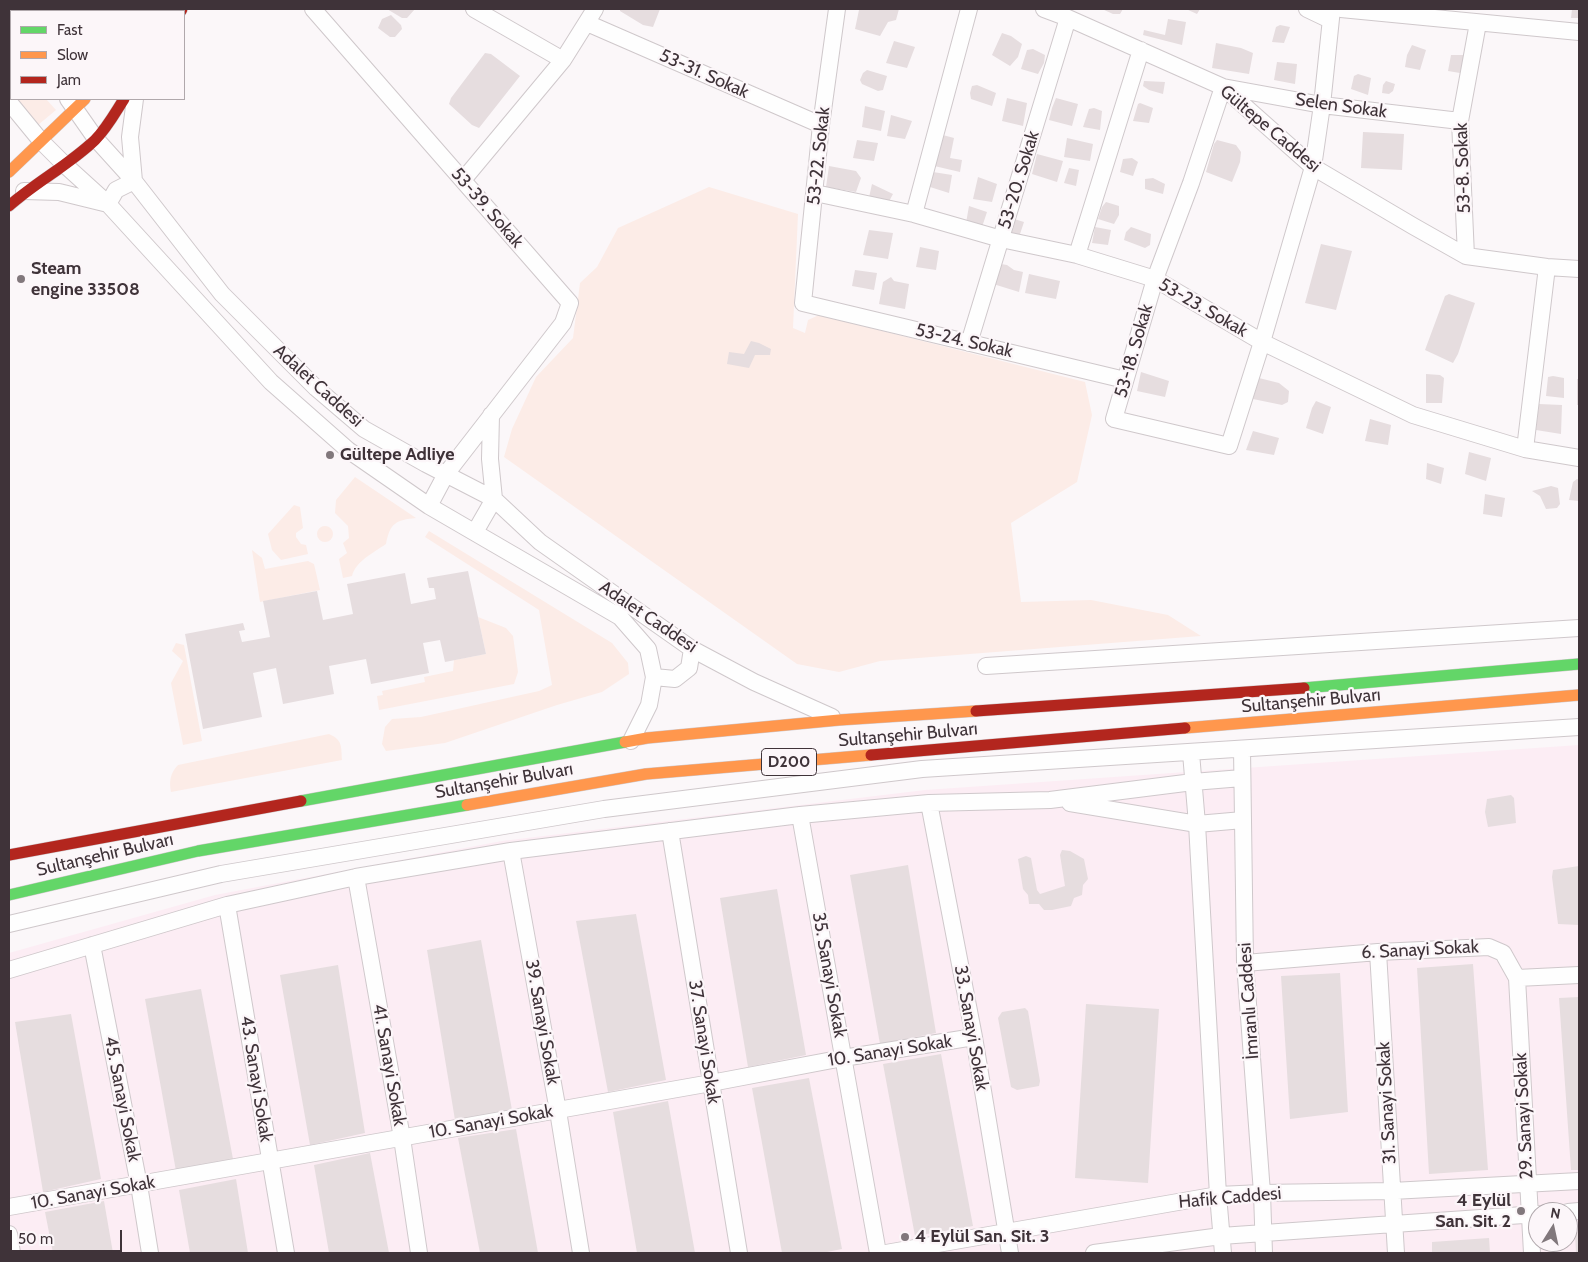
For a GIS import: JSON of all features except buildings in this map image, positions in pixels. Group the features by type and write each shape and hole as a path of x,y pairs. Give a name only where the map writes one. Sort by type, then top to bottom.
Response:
{"main road":[{"path":"9,206 24,191 65,165 96,139 123,100"},
{"path":"9,172 41,141 76,102"},
{"name":"Sultanşehir Bulvarı","path":"9,855 630,741 839,720 1317,687 1579,664"},
{"name":"Sultanşehir Bulvarı","path":"9,895 198,851 646,774 1579,695"}],"street":[{"name":"53-39. Sokak","path":"313,9 570,303 563,323 446,474 429,506"},
{"path":"474,9 563,60"},
{"name":"53-22. Sokak","path":"803,303 821,125 836,9"},
{"path":"914,214 969,9"},
{"name":"Gültepe Caddesi","path":"1044,9 1223,86 1312,166 1466,256 1547,267 1579,269"},
{"path":"1307,9 1334,12 1414,12 1478,23 1579,32"},
{"path":"1262,342 1312,166 1334,12"},
{"path":"463,180 563,60 591,16"},
{"name":"53-31. Sokak","path":"591,16 821,125"},
{"name":"53-20. Sokak","path":"969,343 1068,18"},
{"name":"53-8. Sokak","path":"1466,256 1460,121 1478,23"},
{"path":"1077,256 1141,50"},
{"name":"Selen Sokak","path":"1223,86 1322,105 1460,121"},
{"name":"53-18. Sokak","path":"1223,86 1191,183 1155,279 1114,419 1229,446 1262,342"},
{"path":"24,191 59,192 108,204 116,190 134,181 130,137 135,100"},
{"name":"Adalet Caddesi","path":"9,102 41,141 108,204 271,382 348,450 429,506 620,617 648,649 654,677 649,705 630,741"},
{"name":"Adalet Caddesi","path":"76,102 96,139 134,181 222,294 316,388 364,429 494,499 540,542 692,649 754,682 839,720"},
{"name":"53-23. Sokak","path":"815,192 914,214 1001,239 1077,256 1155,279 1262,342 1413,415 1525,449 1579,458"},
{"path":"1525,449 1547,267"},
{"name":"53-24. Sokak","path":"803,303 1125,380"},
{"path":"475,532 494,499 490,459 491,415"},
{"path":"986,666 1579,628"},
{"path":"654,677 676,679 689,668 692,649"},
{"path":"9,924 221,874 604,809 922,769 1579,727"},
{"name":"İmranlı Caddesi","path":"1242,748 1245,963 1262,1193 1264,1253"},
{"path":"1191,752 1223,1253"},
{"path":"9,970 227,905 356,877 511,851 800,815 929,804 1050,800 1193,782 1242,778"},
{"path":"1050,800 1197,824 1243,820"},
{"name":"33. Sanayi Sokak","path":"929,804 974,1037 1010,1253"},
{"name":"35. Sanayi Sokak","path":"800,815 878,1253"},
{"name":"37. Sanayi Sokak","path":"670,830 739,1253"},
{"name":"39. Sanayi Sokak","path":"511,851 558,1111 581,1253"},
{"name":"41. Sanayi Sokak","path":"356,877 402,1138 419,1253"},
{"name":"43. Sanayi Sokak","path":"227,905 286,1253"},
{"name":"45. Sanayi Sokak","path":"92,945 139,1185 150,1253"},
{"name":"6. Sanayi Sokak","path":"1245,963 1378,952 1489,947 1503,953 1517,978"},
{"name":"31. Sanayi Sokak","path":"1378,952 1396,1253"},
{"path":"1517,978 1579,975"},
{"name":"29. Sanayi Sokak","path":"1517,978 1528,1184 1532,1202"},
{"name":"10. Sanayi Sokak","path":"9,1207 558,1111 843,1058 974,1037"},
{"name":"Hafik Caddesi","path":"886,1253 1218,1195 1392,1191 1579,1181"},
{"name":"Hafik Caddesi","path":"1094,1253 1221,1236 1528,1214"},
{"path":"9,1234 12,1253"}],"shaded area":[{"path":"18,100 47,100 56,110 38,125"},
{"path":"709,187 798,214 793,328 805,333 808,320 819,315 1085,382 1092,415 1077,482 1011,523 1021,602 1091,600 1168,615 1201,636 880,661 839,672 797,664 504,457 512,429 536,377 573,338 580,283 597,267 618,228"},
{"path":"355,477 416,518 403,520 395,524 390,531 386,544 361,562 352,576 343,578 339,559 347,553 343,543 349,538 348,526 335,513 336,500"},
{"path":"294,505 300,507 303,528 296,533 296,537 301,544 306,545 308,554 281,560 272,550 268,534"},
{"path":"322,526 328,526 333,531 331,540 322,542 317,537 317,531"},
{"path":"429,531 612,643 628,663 629,674 602,692 557,705 445,743 386,751 382,744 385,727 392,719 421,717 539,691 552,685 539,610 425,537"},
{"path":"252,550 262,558 265,569 308,561 314,564 320,590 260,602"},
{"path":"478,617 506,628 513,636 518,672 514,684 379,710 377,696 383,695 382,691 425,682 424,677 453,671 454,660 486,654"},
{"path":"176,643 184,645 202,741 183,745 171,683 183,661 172,651"},
{"path":"329,734 339,741 342,760 171,792 171,778 173,771 178,765"},
{"path":"1579,745 1579,1253 9,1253 9,953 215,895 502,841 925,790"}],"traffic: fast":[{"path":"1304,688 1579,664"},
{"path":"301,801 625,742"},
{"path":"9,895 198,851 467,805"}],"traffic: slow":[{"path":"9,172 84,100"},
{"path":"1185,728 1579,695"},
{"path":"625,742 647,738 839,720 976,711"},
{"path":"467,805 646,774 871,755"}],"traffic: jam":[{"path":"9,206 95,140 123,100"},
{"path":"976,711 1304,688"},
{"path":"871,755 1185,728"},
{"path":"9,855 301,801"}],"place":[{"name":"Steam engine 33508","path":"21,279"},
{"name":"Gültepe Adliye","path":"330,455"},
{"name":"4 Eylül San. Sit. 2","path":"1521,1211"},
{"name":"4 Eylül San. Sit. 3","path":"905,1237"}]}
